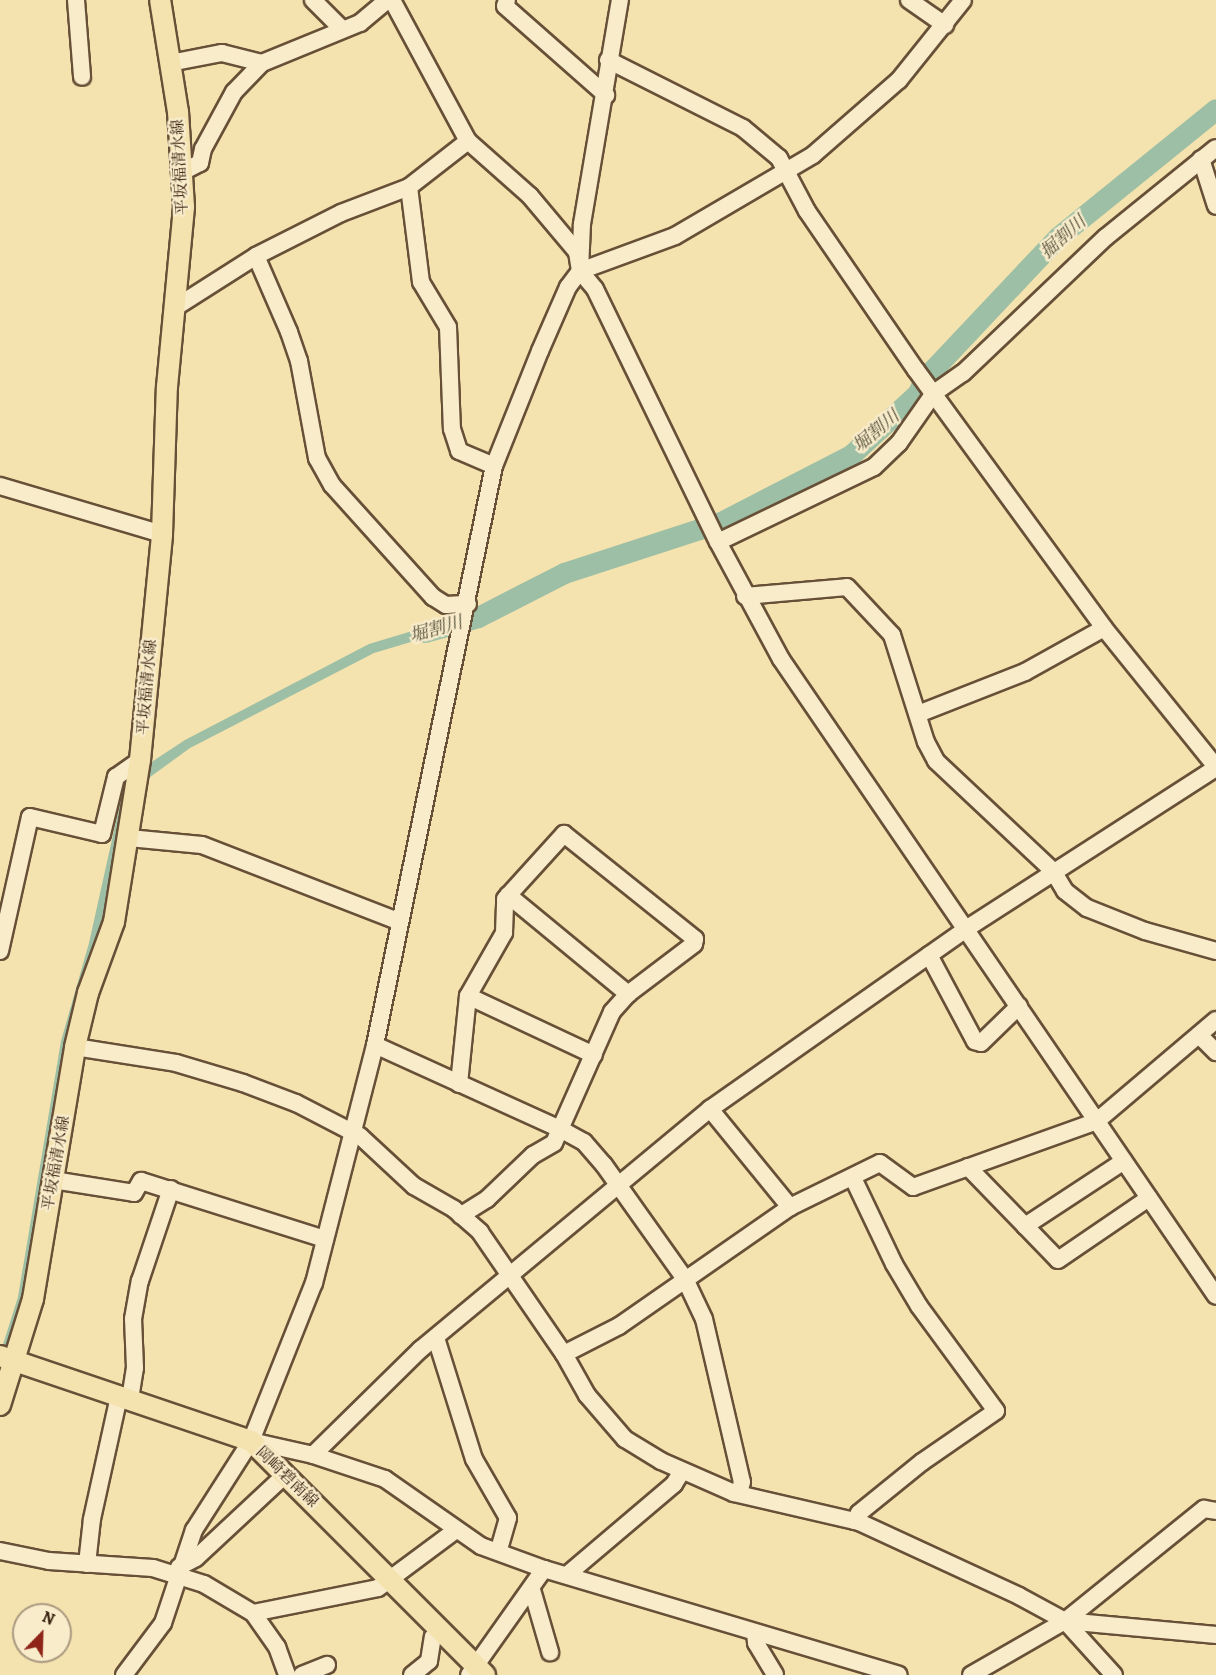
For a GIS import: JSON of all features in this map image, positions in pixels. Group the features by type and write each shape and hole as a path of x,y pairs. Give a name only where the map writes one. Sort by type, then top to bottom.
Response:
{"main road":[{"name":"平坂福清水線","path":"0,1405 6,1359 33,1299 75,1047 88,993 114,922 140,760 162,534 167,387 176,307 184,171 160,0"},
{"name":"岡崎碧南線","path":"6,1359 251,1441 440,1630 476,1672"}],"street":[{"path":"76,0 82,77"},
{"path":"313,0 342,29"},
{"path":"184,171 200,164 203,149 234,92 262,63 360,23 387,0"},
{"path":"392,0 468,141 530,196 577,252 580,271 595,289 745,596 781,659 1216,1296"},
{"path":"507,0 504,6 606,94"},
{"path":"580,271 582,224 606,94 608,60 620,0"},
{"path":"909,0 945,25"},
{"path":"124,1675 163,1623 178,1571 194,1530 251,1441 300,1324 325,1239 375,1045 441,713 468,604 494,466 568,287 580,271 675,236 813,155 899,80 963,0"},
{"path":"170,63 222,53 262,63"},
{"path":"313,1455 436,1338 602,1202 617,1185 710,1109 966,929 1216,767 1104,628 934,393 784,173 779,158 743,128 608,60"},
{"path":"176,307 256,256 341,213 409,187 468,141"},
{"path":"718,542 874,467 899,443 934,393 963,373 1106,237 1216,148"},
{"path":"1201,159 1216,206"},
{"path":"409,187 422,282 448,327 452,429 459,451 494,466"},
{"path":"256,256 299,361 316,458 332,485 433,597 446,605 468,604"},
{"path":"0,486 162,534"},
{"path":"745,596 847,587 892,635 936,760 1053,871 1065,891 1087,908 1145,931 1216,951"},
{"path":"918,714 1026,672 1104,628"},
{"path":"0,951 30,816 102,834 116,777 140,760"},
{"path":"459,1084 468,996 504,933 508,895 564,834 695,939 693,944 628,994 612,1012 562,1130 554,1143 533,1155 487,1199 461,1215"},
{"path":"129,838 202,845 399,921"},
{"path":"508,895 628,994"},
{"path":"929,955 975,1041 981,1043 1019,1006"},
{"path":"468,996 594,1055"},
{"path":"564,1354 619,1326 685,1279 711,1265 790,1207 880,1163 913,1187 1097,1122 1216,1020"},
{"path":"1200,1036 1216,1052"},
{"path":"375,1045 584,1142 685,1279 704,1319 742,1482 739,1493"},
{"path":"75,1047 176,1063 243,1083 296,1103 353,1132 414,1186 461,1215 480,1232 564,1354 587,1395 625,1439 682,1471 739,1493 855,1521 1019,1596 1065,1621 1114,1675"},
{"path":"710,1109 790,1207"},
{"path":"1024,1226 1124,1161"},
{"path":"968,1167 1058,1260 1149,1198"},
{"path":"853,1178 894,1264 919,1306 996,1411 922,1462 859,1513 855,1521"},
{"path":"53,1180 116,1192 134,1193 141,1181 325,1239"},
{"path":"87,1564 92,1519 135,1368 133,1319 140,1281 171,1190"},
{"path":"436,1338 474,1458 508,1518 498,1552"},
{"path":"251,1441 313,1455 385,1479 456,1530 498,1552 544,1569 568,1574 755,1633 899,1675"},
{"path":"568,1574 674,1484 682,1471"},
{"path":"178,1571 286,1474"},
{"path":"971,1675 1065,1621 1204,1509 1216,1511"},
{"path":"252,1613 360,1594 390,1580 456,1530"},
{"path":"0,1551 87,1564 178,1571 229,1596 252,1613 276,1647 287,1675"},
{"path":"476,1672 544,1569"},
{"path":"532,1590 550,1652"},
{"path":"1065,1621 1216,1635"},
{"path":"412,1675 429,1661 433,1637 440,1630"},
{"path":"755,1633 756,1643 775,1675"},
{"path":"302,1675 327,1665"}],"water":[{"path":"452,619 451,630 374,653 190,748 146,780 99,946 26,1301 0,1382 0,1354 18,1297 61,1041 89,943 123,790 147,765 185,740 369,644"}],"waterway":[{"name":"堀割川","path":"425,632 478,617 564,573 721,522 851,455 918,393 924,379 1058,237 1216,109"}],"water label":[{"name":"掘割川","path":"1063,237"}]}
